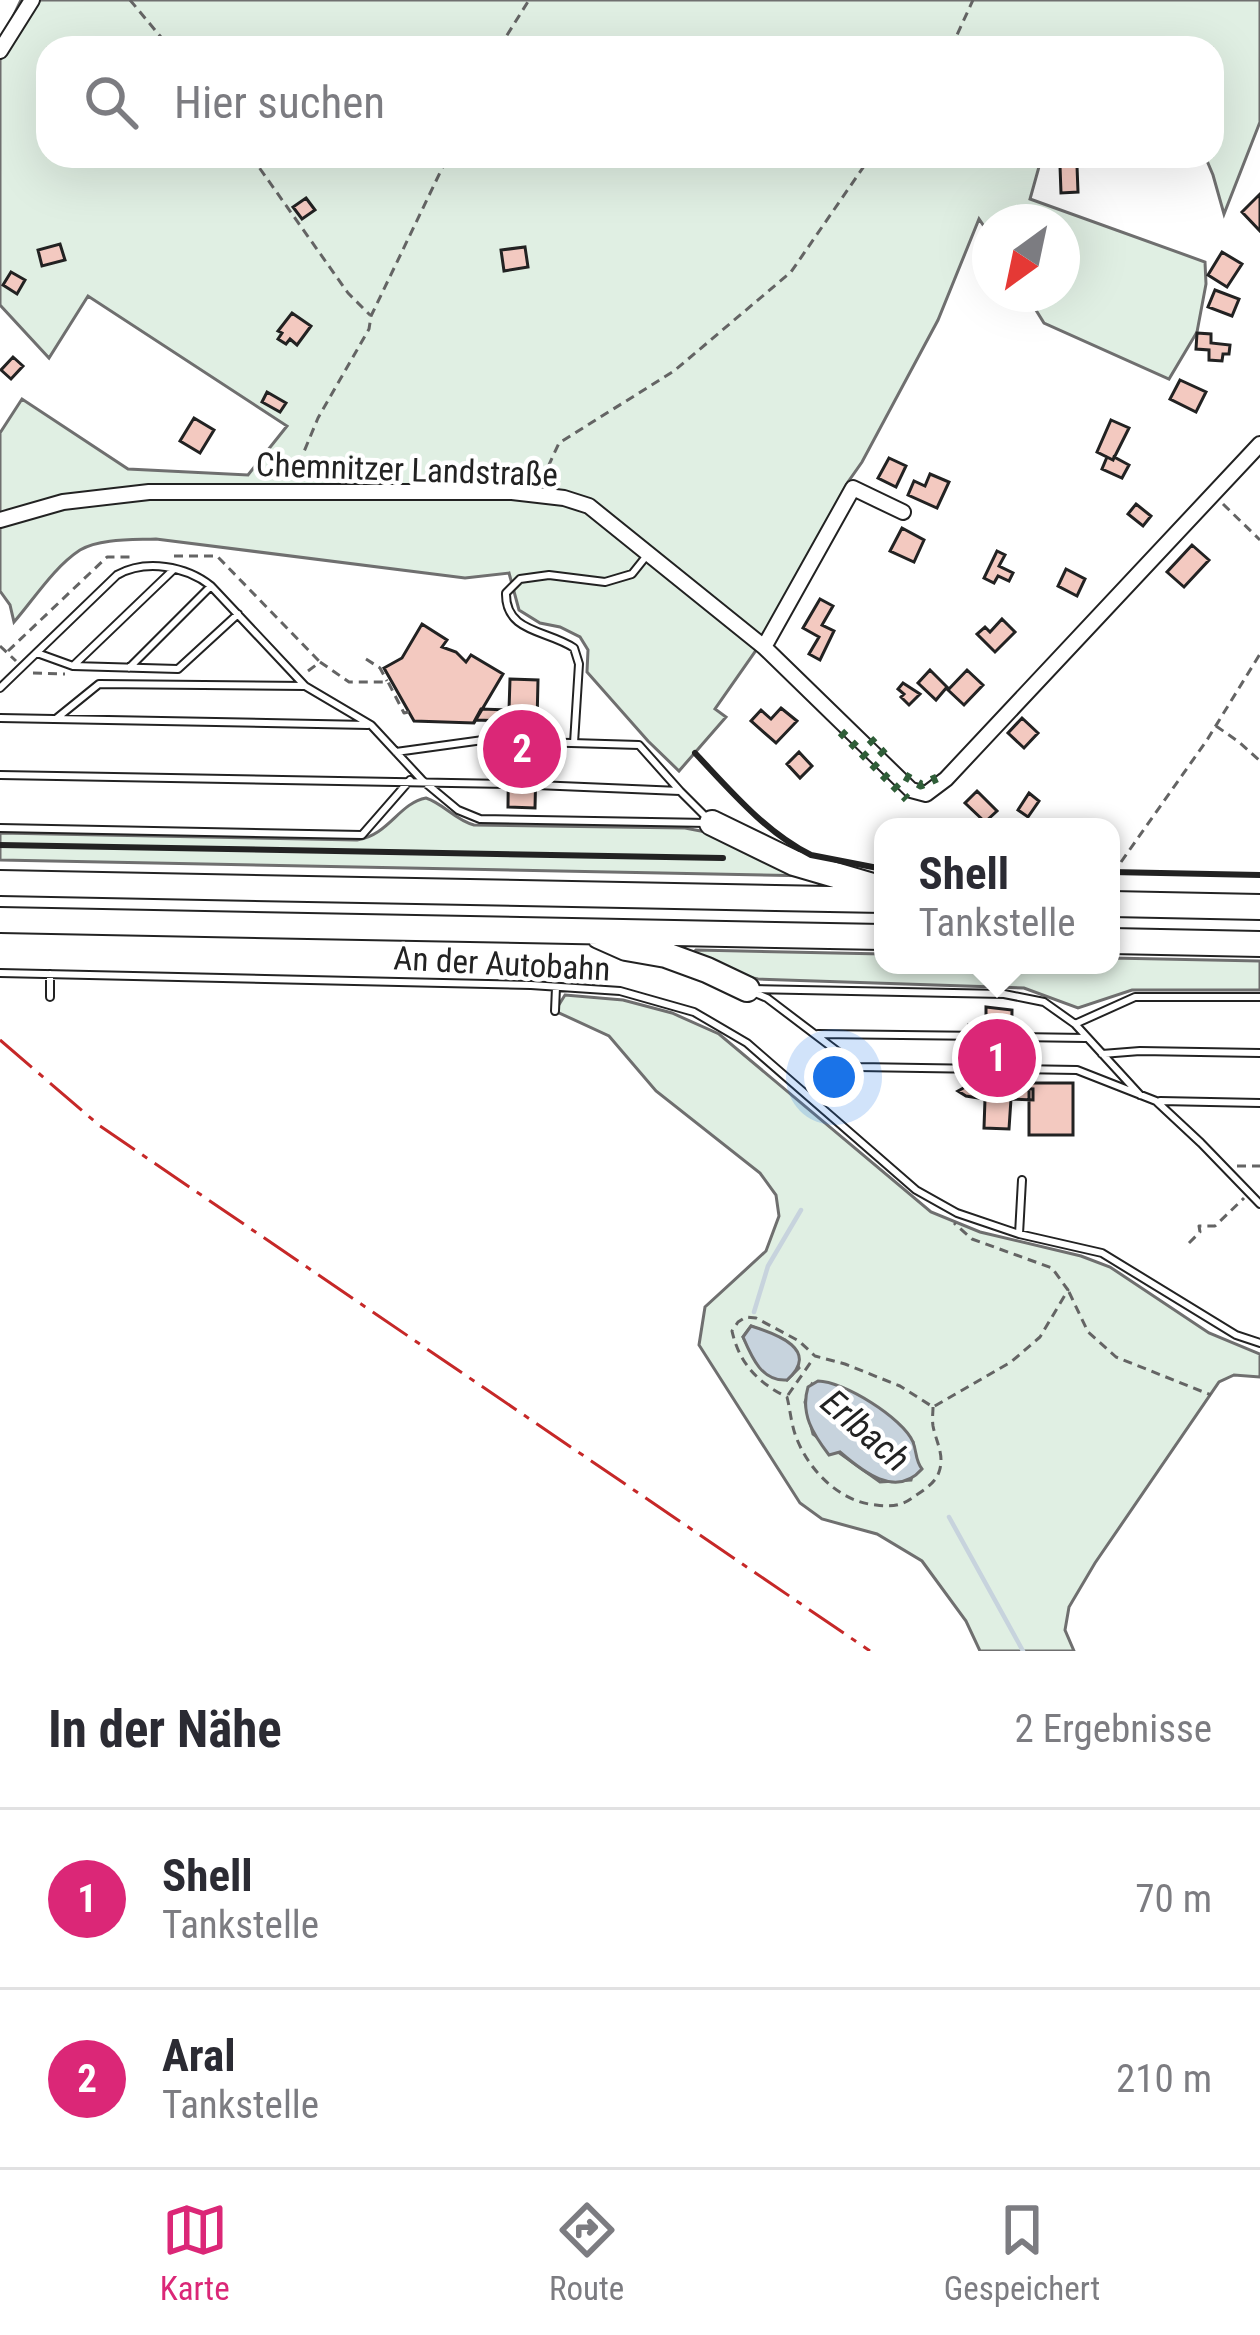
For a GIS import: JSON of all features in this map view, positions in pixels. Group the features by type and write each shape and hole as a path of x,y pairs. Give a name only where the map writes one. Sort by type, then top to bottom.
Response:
{"highway":[{"path":"712,823 794,863 874,886"},
{"path":"0,883 874,900"},
{"path":"1120,904 1260,907"},
{"path":"0,920 874,937"},
{"path":"586,930 626,948 707,970 747,989"},
{"path":"1120,941 1260,944"}],"street":[{"path":"0,51 32,0"},
{"name":"Chemnitzer Landstraße","path":"0,520 63,502 149,492 536,493 564,498 589,506 764,647 911,790 926,794 946,779 1260,444"},
{"path":"764,647 853,488 903,512"}],"lane":[{"path":"574,743 578,664 574,648 514,621 506,608 506,592 520,579 549,575 605,582 632,574 648,554"},
{"path":"73,666 175,567"},
{"path":"0,688 117,575 129,568 175,567 211,586 305,686 371,725 422,780 458,810 480,819 712,823"},
{"path":"129,668 211,586"},
{"path":"36,653 73,666 178,669 238,614"},
{"path":"55,719 99,684 305,686"},
{"path":"0,718 371,725"},
{"path":"396,752 509,741"},
{"path":"537,742 639,746 712,823"},
{"path":"0,775 508,784"},
{"path":"0,828 362,835 410,780"},
{"path":"536,785 680,791"},
{"name":"An der Autobahn","path":"0,973 556,987 620,991 694,1012 747,1043 916,1190 957,1213 1019,1234 1102,1253 1236,1334 1260,1343"},
{"path":"50,974 50,997"},
{"path":"555,1011 556,987"},
{"path":"747,989 1004,994 1045,1003 1075,1024 1140,1095"},
{"path":"747,989 767,998 858,1067 986,1069"},
{"path":"1075,1024 1135,998 1260,998"},
{"path":"814,1034 986,1036"},
{"path":"1011,1037 1087,1038"},
{"path":"1102,1054 1260,1053"},
{"path":"1011,1069 1077,1070 1156,1101 1260,1103"},
{"path":"1156,1101 1260,1204"},
{"path":"1019,1234 1022,1180"}],"path":[{"path":"130,0 160,36"},
{"path":"507,36 529,0"},
{"path":"956,36 973,0"},
{"path":"259,168 348,293 371,316"},
{"path":"287,491 318,418 368,329 442,168"},
{"path":"536,493 559,443 674,371 790,272 863,168"},
{"path":"1213,494 1260,540"},
{"path":"1121,862 1260,654"},
{"path":"366,659 380,668 388,682"},
{"path":"1216,726 1260,761"},
{"path":"1223,1166 1260,1166"},
{"path":"1189,1243 1200,1232 1199,1226 1214,1226 1249,1192"},
{"path":"944,1214 972,1239 1052,1268 1088,1332 1116,1357 1211,1395"},
{"path":"933,1407 1011,1362 1040,1337 1068,1290"},
{"path":"787,1397 755,1377 742,1359 733,1331 738,1322 757,1318 799,1340 815,1356 900,1386 933,1407"},
{"path":"815,1356 787,1397 794,1431 828,1484 863,1504 906,1503 935,1480 941,1468 933,1407"}],"green space":[{"path":"21,0 1260,0 1260,122 1224,214 1210,168 1224,168 1224,36 36,36 36,168 1039,168 1030,199 1044,204 972,204 972,236 938,320 766,636 715,709 726,717 679,771 587,672 588,650 580,637 519,610 509,573 465,578 156,539 117,540 88,546 71,557 14,622 0,591 0,433 22,399 128,469 248,475 287,426 88,296 49,358 0,305 0,44"},
{"path":"1080,217 1205,262 1197,332 1169,379 1044,323 1037,312 1080,312"},
{"path":"426,798 474,825 685,828 711,833 814,876 0,860 0,833 357,840"},
{"path":"693,953 874,954 874,974 1120,974 1120,958 1260,961 1260,990 1132,990 1078,1008 1024,988 758,979"},
{"path":"565,995 623,1000 672,1013 719,1034 931,1212 980,1232 1110,1267 1209,1333 1260,1354 1260,1377 1234,1375 1219,1382 1095,1563 1069,1607 1065,1630 1074,1651 980,1651 966,1621 922,1561 877,1534 822,1519 800,1503 699,1345 705,1307 766,1251 779,1216 776,1195 760,1173 656,1091 609,1036 555,1011","holes":["751,1326 785,1340 799,1368 787,1380 756,1362 743,1337","812,1384 913,1442 916,1461 911,1480 880,1482 813,1434 805,1402"]}],"water":[{"path":"751,1326 783,1339 797,1352 796,1369 787,1380 764,1373 754,1360 743,1337"},
{"path":"818,1381 856,1394 897,1422 913,1442 922,1469 912,1478 890,1482 869,1474 840,1452 829,1455 807,1415 808,1387"}],"building":[{"path":"1060,168 1077,168 1078,192 1061,193"},
{"path":"1260,194 1260,231 1242,212"},
{"path":"306,198 315,210 302,219 293,207"},
{"path":"60,244 65,260 42,266 38,250"},
{"path":"525,247 528,267 504,271 501,250"},
{"path":"1222,252 1242,264 1227,287 1208,275"},
{"path":"11,272 25,280 17,294 3,285"},
{"path":"1215,290 1239,299 1232,316 1208,307"},
{"path":"292,313 311,326 297,345 290,339 286,344 278,339 282,333 278,331"},
{"path":"1197,333 1211,334 1211,343 1230,345 1229,354 1223,354 1222,361 1209,360 1209,350 1196,349"},
{"path":"13,357 23,366 11,379 1,370"},
{"path":"1180,380 1206,392 1196,412 1170,399"},
{"path":"267,392 286,403 280,412 262,402"},
{"path":"194,418 214,430 200,453 180,441"},
{"path":"1111,420 1129,428 1113,460 1097,452"},
{"path":"1107,457 1129,465 1122,478 1102,469"},
{"path":"889,458 906,466 896,487 878,478"},
{"path":"930,474 949,482 937,508 908,495 914,481 925,486"},
{"path":"1136,504 1151,516 1143,526 1128,514"},
{"path":"902,528 924,540 914,562 890,551"},
{"path":"1192,545 1209,560 1184,587 1167,572"},
{"path":"997,551 1005,555 999,566 1013,573 1009,581 998,576 994,583 984,578"},
{"path":"1066,569 1085,579 1077,596 1058,586"},
{"path":"820,599 833,606 822,625 834,631 820,660 809,654 819,637 803,628"},
{"path":"1002,619 1015,632 995,652 977,634 985,627 990,632"},
{"path":"422,624 447,640 442,647 466,662 471,655 503,674 474,723 414,721 384,668 402,658"},
{"path":"930,670 947,687 936,700 918,683"},
{"path":"967,670 983,685 964,705 948,690"},
{"path":"510,679 538,680 535,808 508,807 509,721 475,720 481,709 509,710"},
{"path":"903,683 920,694 909,705 898,689"},
{"path":"781,708 797,721 776,743 751,721 761,710 771,719"},
{"path":"1022,718 1038,733 1024,748 1008,733"},
{"path":"799,752 812,766 800,778 787,764"},
{"path":"977,791 997,811 981,818 965,803"},
{"path":"1029,793 1039,801 1028,817 1018,810"},
{"path":"986,1007 1012,1010 1011,1088 1033,1089 1033,1100 1011,1099 1009,1129 984,1128 985,1099 958,1091 967,1086 985,1087 986,1032 970,1032 969,1025 986,1025"},
{"path":"1029,1083 1073,1083 1073,1135 1029,1135"}],"waterway":[{"name":"Erlbach","path":"754,1312 768,1266 801,1210"},
{"name":"Erlbach","path":"949,1517 1023,1651"}],"hedge":[{"path":"841,732 907,799"},
{"path":"870,739 885,755"},
{"path":"905,776 921,785 937,778"}],"wall":[{"path":"695,753 749,809 794,846 811,855 874,867"},
{"path":"0,845 723,858"},
{"path":"1120,872 1260,875"}],"power":[{"path":"0,1040 100,1126 870,1651"}],"place":[{"name":"Aral","path":"522,749"},
{"name":"Shell","path":"997,1058"}]}
